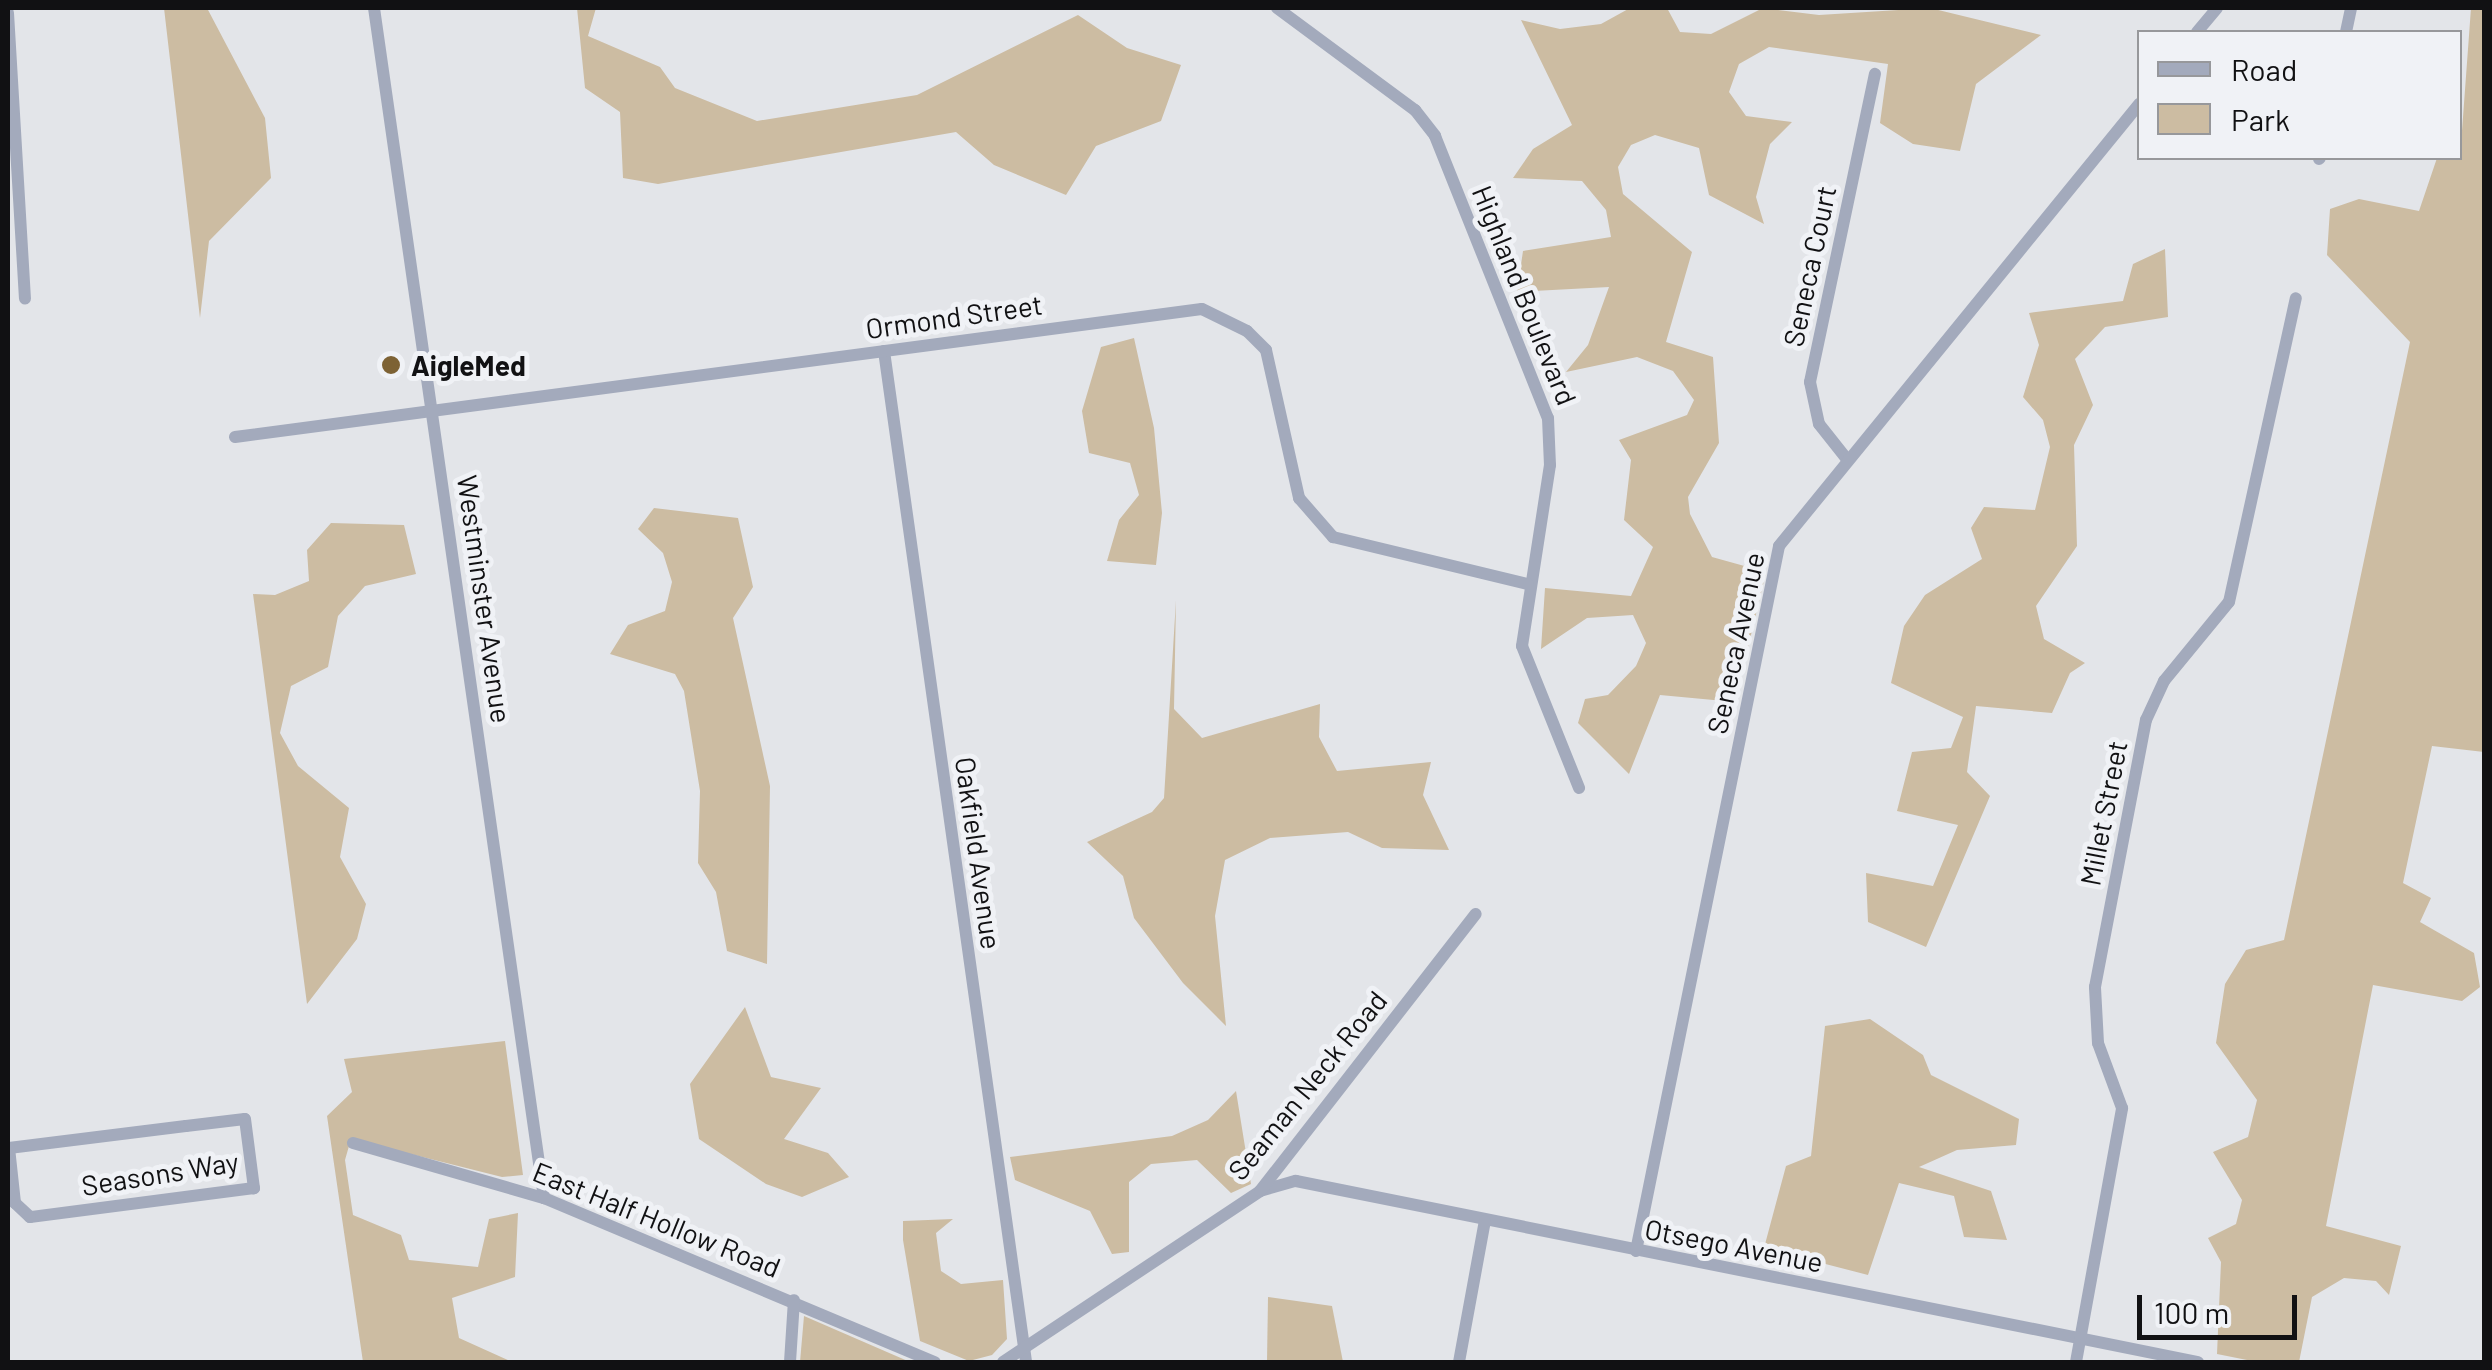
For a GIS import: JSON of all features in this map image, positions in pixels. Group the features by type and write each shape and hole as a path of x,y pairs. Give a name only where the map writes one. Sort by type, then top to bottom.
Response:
{"street":[{"name":"Westminster Avenue","path":"374,8 544,1198"},
{"name":"Highland Boulevard","path":"1277,8 1415,110 1435,136 1552,438 1527,584 1522,646 1580,788"},
{"path":"2199,30 2217,8"},
{"path":"8,13 26,298"},
{"name":"Seneca Court","path":"1846,458 1814,415 1810,382 1875,74"},
{"name":"Seneca Avenue","path":"1636,1251 1779,546 1846,458 2137,107"},
{"name":"Millet Street","path":"2076,1362 2122,1108 2098,1043 2096,987 2146,720 2164,680 2230,602 2296,298"},
{"name":"Ormond Street","path":"235,437 432,407 1178,310 1223,316 1266,350 1299,498 1333,537 1527,584"},
{"name":"Oakfield Avenue","path":"884,351 1025,1356"},
{"name":"Seaman Neck Road","path":"1004,1362 1025,1356 1260,1191 1476,914"},
{"name":"Seasons Way","path":"244,1120 254,1188 30,1217 15,1203 8,1149 244,1120"},
{"name":"East Half Hollow Road","path":"353,1143 544,1198 935,1362"},
{"name":"Otsego Avenue","path":"1260,1191 1296,1181 2198,1362"},
{"path":"1459,1362 1484,1221"},
{"path":"790,1362 794,1300"}],"green space":[{"path":"164,8 207,8 265,118 271,178 209,241 200,318"},
{"path":"577,8 596,8 588,36 660,67 675,88 757,121 917,95 1078,15 1127,48 1181,65 1161,121 1096,146 1066,195 994,165 956,132 658,184 623,178 620,112 585,88"},
{"path":"1630,8 1667,8 1680,32 1711,34 1763,8 1819,15 1930,8 2041,35 1976,84 1960,151 1913,144 1880,123 1888,64 1769,47 1739,64 1729,92 1746,116 1792,122 1770,144 1756,197 1764,224 1709,195 1699,148 1655,135 1631,145 1618,167 1623,194 1692,252 1666,342 1713,357 1719,443 1688,497 1690,514 1712,557 1766,572 1735,702 1660,695 1629,774 1578,723 1585,699 1608,695 1636,666 1646,643 1633,615 1587,618 1541,649 1545,588 1631,596 1653,547 1624,520 1631,460 1619,440 1687,415 1694,400 1673,371 1637,357 1566,372 1588,345 1609,287 1517,292 1523,251 1611,237 1606,210 1582,181 1513,178 1533,149 1572,125 1521,20 1560,29 1601,24"},
{"path":"2471,8 2484,8 2484,752 2432,746 2403,883 2431,898 2420,922 2474,953 2480,987 2462,1001 2373,985 2326,1226 2401,1246 2389,1295 2376,1281 2344,1278 2312,1297 2299,1362 2257,1362 2217,1354 2221,1262 2208,1238 2236,1224 2242,1200 2213,1152 2248,1137 2257,1100 2216,1043 2225,984 2246,950 2284,940 2410,342 2327,255 2330,209 2359,199 2419,211 2436,160 2462,160"},
{"path":"2165,249 2168,317 2105,327 2075,359 2093,405 2074,445 2077,546 2036,606 2044,639 2085,663 2070,673 2052,713 1976,706 1967,772 1990,796 1926,947 1868,922 1866,873 1933,886 1958,825 1897,811 1912,752 1951,748 1963,717 1891,683 1904,626 1925,595 1982,559 1971,528 1984,507 2035,510 2050,447 2043,420 2023,397 2039,345 2029,313 2123,301 2133,264"},
{"path":"1134,338 1154,428 1162,513 1156,565 1107,561 1119,520 1139,495 1130,463 1089,453 1082,411 1101,347"},
{"path":"654,508 738,518 753,587 733,618 770,786 767,964 727,951 716,892 698,863 700,791 684,691 675,674 610,654 628,625 665,611 672,582 663,553 638,529"},
{"path":"331,523 404,525 416,574 365,586 338,616 328,667 291,686 280,733 298,766 349,808 340,857 366,904 357,939 307,1004 253,594 275,595 309,581 307,550"},
{"path":"1176,600 1174,709 1202,738 1320,704 1319,737 1337,771 1431,762 1423,795 1449,850 1382,848 1348,832 1270,838 1225,860 1215,916 1226,1026 1183,983 1134,918 1123,876 1087,842 1152,812 1164,798"},
{"path":"745,1007 771,1077 821,1088 784,1139 828,1153 849,1177 802,1197 766,1184 699,1139 690,1084"},
{"path":"1870,1019 1923,1055 1931,1075 2019,1119 2016,1145 1957,1150 1919,1167 1991,1191 2007,1240 1964,1237 1954,1196 1899,1183 1868,1275 1764,1248 1786,1166 1811,1156 1825,1026"},
{"path":"505,1041 523,1175 502,1177 351,1139 345,1160 353,1215 401,1235 409,1260 478,1267 489,1219 518,1213 515,1277 452,1298 459,1338 512,1362 363,1362 327,1116 352,1092 344,1059"},
{"path":"1236,1091 1251,1184 1231,1193 1197,1160 1151,1164 1129,1182 1129,1252 1112,1254 1090,1211 1015,1180 1010,1157 1172,1136 1208,1120"},
{"path":"953,1219 936,1233 941,1271 961,1284 1003,1280 1007,1339 992,1355 969,1361 920,1341 903,1240 903,1221"},
{"path":"1268,1297 1332,1306 1343,1362 1267,1362"},
{"path":"804,1316 910,1362 800,1362"}],"place":[{"name":"AigleMed","path":"391,365"}]}
